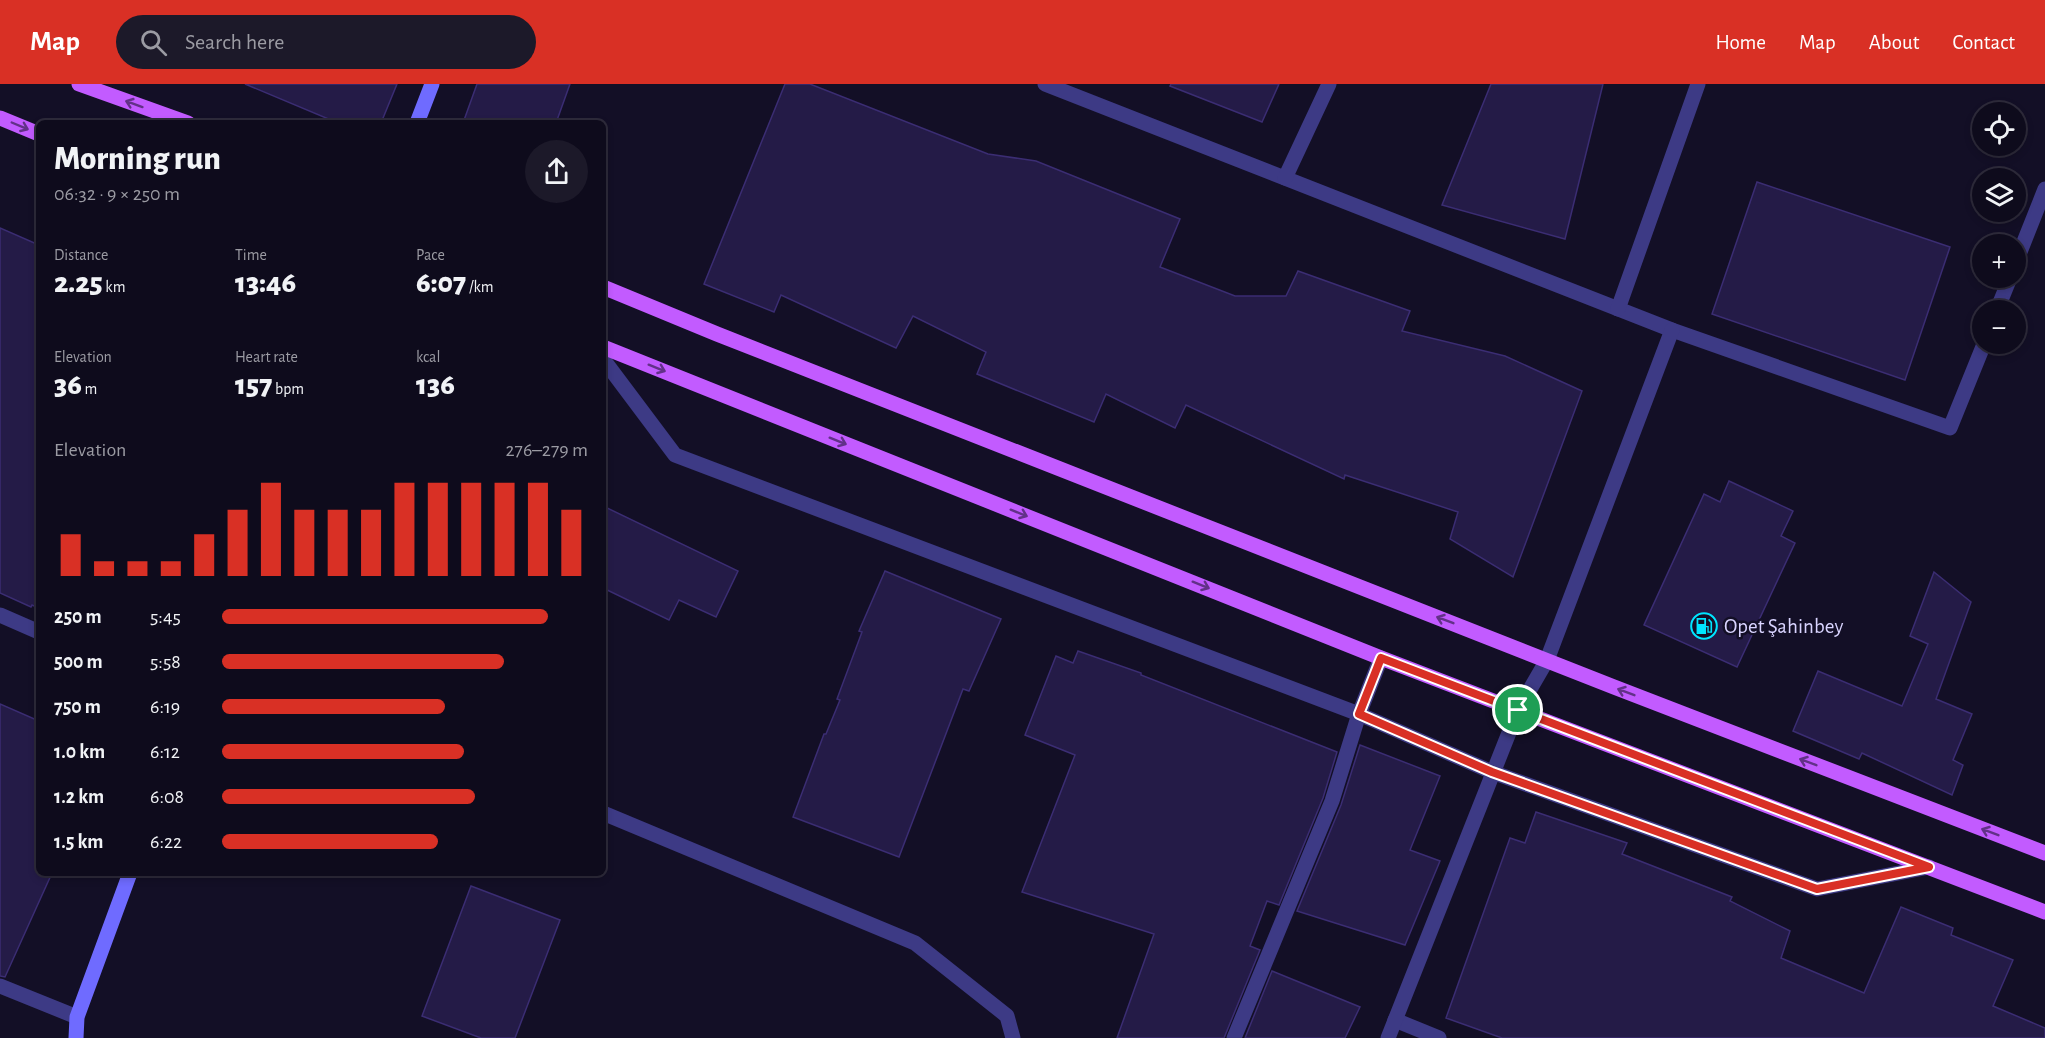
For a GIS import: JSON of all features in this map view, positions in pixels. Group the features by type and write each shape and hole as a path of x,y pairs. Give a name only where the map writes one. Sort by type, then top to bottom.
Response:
{"main road":[{"path":"79,84 180,120"},
{"path":"0,117 36,133"},
{"path":"606,287 717,334 2045,853"},
{"path":"606,348 1381,658 2045,912"}],"street":[{"path":"418,120 432,84"},
{"path":"1045,84 1672,330 1950,428 1980,354"},
{"path":"1285,178 1329,84"},
{"path":"1618,309 1698,84"},
{"path":"2026,237 2045,189"},
{"path":"1388,1038 1518,710 1547,660 1672,330"},
{"path":"606,362 675,455 1359,714 1492,772 1817,889 1929,867"},
{"path":"0,615 36,631"},
{"path":"1234,1038 1332,801 1359,714 1381,658"},
{"path":"606,814 915,943 1007,1016 1014,1038"},
{"path":"76,1038 77,1017 129,876"},
{"path":"0,986 77,1017"},
{"path":"1395,1020 1439,1038"}],"building":[{"path":"245,84 397,84 382,120 331,120"},
{"path":"477,84 570,84 557,120 464,120"},
{"path":"785,84 810,84 988,154 1036,161 1180,219 1160,267 1235,296 1286,296 1298,271 1410,311 1402,331 1505,356 1582,391 1513,577 1450,539 1458,512 1345,475 1344,479 1186,405 1175,428 1106,394 1094,422 977,374 986,352 913,316 896,348 781,295 774,312 704,284"},
{"path":"1171,84 1279,84 1262,122 1170,86"},
{"path":"1491,84 1603,84 1565,239 1442,205"},
{"path":"1757,182 1950,247 1905,380 1712,314"},
{"path":"0,228 36,244 36,607 32,605 31,607 0,593"},
{"path":"1729,481 1793,511 1781,536 1795,543 1737,667 1644,625 1704,494 1720,502"},
{"path":"606,507 738,571 716,617 679,600 669,620 606,589"},
{"path":"885,571 1001,619 969,691 963,689 899,857 793,817 824,734 826,734 840,700 837,699 862,632 859,631"},
{"path":"1934,572 1971,602 1936,699 1972,714 1953,760 1963,765 1952,795 1862,753 1859,759 1793,731 1818,671 1902,706 1928,644 1910,636"},
{"path":"1078,651 1141,673 1141,675 1337,752 1323,798 1279,905 1267,901 1250,946 1260,950 1224,1038 1117,1038 1154,934 1022,892 1075,755 1025,735 1056,656 1073,663"},
{"path":"0,704 36,720 36,876 51,876 5,977 0,976"},
{"path":"1360,745 1440,776 1410,850 1440,861 1405,945 1297,911 1341,805"},
{"path":"1536,812 1627,843 1622,854 1732,897 1730,901 1790,931 1781,958 1864,993 1901,907 1953,928 1951,935 2013,960 1993,1006 2045,1028 2045,1038 1502,1038 1446,1018 1510,838 1525,843"},
{"path":"471,886 560,920 515,1038 481,1038 422,1016"},
{"path":"1272,971 1360,1007 1345,1038 1245,1038"}],"place":[{"name":"Opet Şahinbey","path":"1704,626"}],"route":[{"path":"1381,658 1518,710 1929,867 1817,889 1492,772 1359,714 1381,658"}]}
